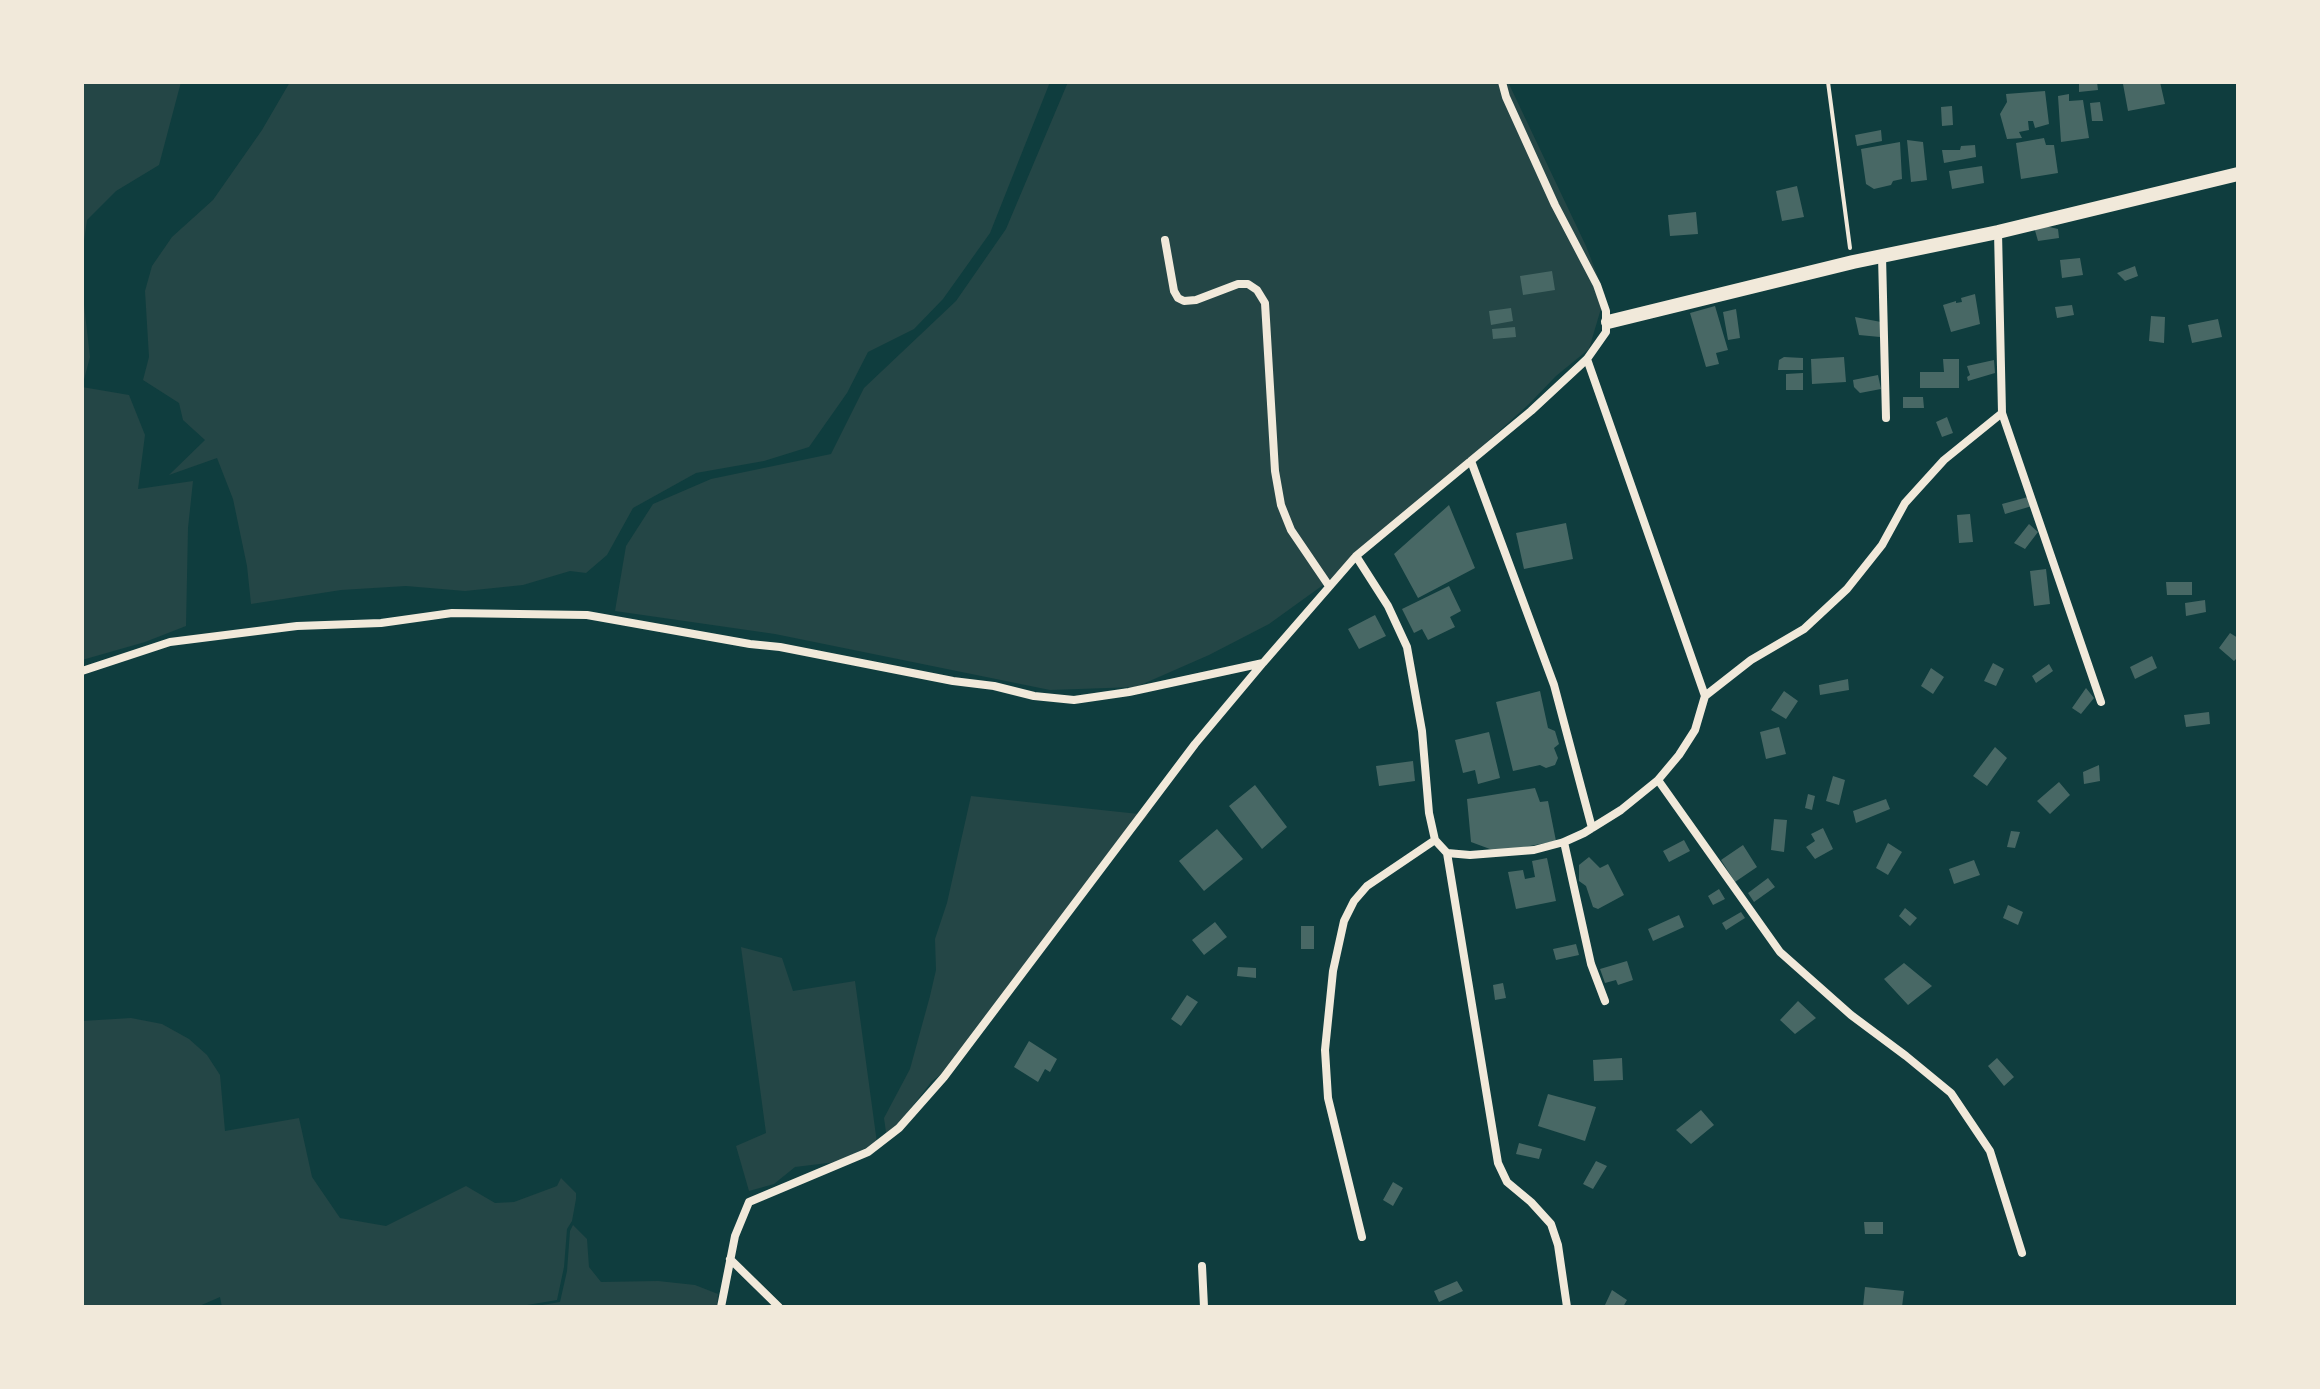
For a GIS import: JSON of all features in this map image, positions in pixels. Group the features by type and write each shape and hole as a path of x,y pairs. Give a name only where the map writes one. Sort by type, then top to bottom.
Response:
{"street":[{"path":"721,1307 735,1236 749,1202 868,1152 899,1128 944,1077 1186,756 1329,586 1356,556 1531,411 1587,359 1601,341 1608,322 1602,299 1555,205 1502,82"},
{"path":"1608,322 2238,174"},
{"path":"1998,232 2002,413 2101,702"},
{"path":"1165,240 1178,298 1196,300 1238,284 1248,284 1257,290 1265,303 1275,471 1281,505 1291,530 1329,586"},
{"path":"1882,256 1886,418"},
{"path":"1587,359 1705,696"},
{"path":"1447,853 1470,855 1534,850 1564,842 1621,810 1658,780 1679,755 1695,730 1705,696 1751,660 1804,629 1847,589 1882,545 1905,503 1944,460 2002,413"},
{"path":"1471,461 1554,685 1592,828"},
{"path":"1356,556 1388,606 1407,647 1422,731 1429,813 1435,840 1447,853 1498,1163 1507,1182 1551,1224 1558,1245 1567,1307"},
{"path":"82,671 170,642 297,626 381,623 452,613 587,615 780,647 1034,696 1074,700 1129,692 1263,663"},
{"path":"1658,780 1780,952 1851,1015 1951,1093 1990,1151 2022,1253"},
{"path":"1362,1237 1328,1098 1325,1050 1333,971 1344,921 1354,901 1367,886 1435,840"},
{"path":"1564,842 1591,964 1605,1001"},
{"path":"730,1259 779,1307"},
{"path":"1202,1266 1204,1307"}],"path":[{"path":"1828,82 1853,262"}],"shaded area":[{"path":"82,82 181,82 159,165 116,191 87,220 82,255"},
{"path":"290,82 1050,82 990,233 943,299 914,329 868,352 847,393 809,447 764,461 696,473 633,508 607,555 586,573 570,571 523,585 465,591 406,586 341,590 251,604 247,566 233,499 217,458 169,475 205,440 183,420 179,403 143,380 149,357 145,291 152,266 172,237 213,200 262,130"},
{"path":"1068,82 1508,82 1586,246 1605,295 1589,349 1355,562 1269,624 1136,687 1050,690 775,634 615,611 626,546 653,504 711,479 831,454 864,388 956,301 1006,229"},
{"path":"82,287 90,357 82,387"},
{"path":"82,387 129,395 145,435 138,489 193,481 188,528 186,626 145,642 82,660"},
{"path":"971,796 1148,815 948,1069 932,1081 887,1139 884,1118 910,1069 930,996 936,970 935,939 947,903"},
{"path":"741,947 782,958 793,991 855,981 877,1143 836,1162 795,1167 774,1184 749,1191 736,1146 766,1133"},
{"path":"131,1018 162,1024 189,1039 207,1055 220,1075 225,1131 299,1118 312,1177 340,1218 386,1226 466,1186 495,1203 514,1202 557,1186 561,1178 576,1193 576,1199 572,1221 567,1229 557,1300 515,1307 222,1307 220,1297 197,1307 82,1307 82,1021"},
{"path":"573,1225 587,1239 589,1267 601,1282 658,1281 695,1285 718,1294 717,1307 530,1307 560,1302"}],"building":[{"path":"2079,82 2097,82 2098,90 2079,92"},
{"path":"2160,82 2165,104 2128,111 2123,84"},
{"path":"2045,91 2049,124 2035,128 2033,121 2028,121 2029,130 2019,132 2022,138 2007,139 2000,114 2007,102 2006,94"},
{"path":"2069,94 2069,101 2083,100 2089,138 2061,142 2058,96"},
{"path":"2100,102 2103,121 2092,121 2090,103"},
{"path":"1952,106 1953,125 1942,126 1941,107"},
{"path":"1881,130 1882,141 1857,146 1855,135"},
{"path":"2044,138 2046,145 2054,145 2058,173 2021,179 2016,143"},
{"path":"1907,140 1923,142 1927,180 1911,182"},
{"path":"1900,142 1902,179 1874,189 1866,184 1861,149"},
{"path":"1975,145 1976,157 1944,163 1942,150 1960,150 1961,146"},
{"path":"1982,166 1984,183 1952,189 1949,171"},
{"path":"1797,186 1804,217 1782,221 1776,191"},
{"path":"1696,212 1698,234 1670,236 1668,215"},
{"path":"2041,225 2058,229 2059,238 2038,241 2034,227"},
{"path":"2080,258 2083,275 2062,278 2060,260"},
{"path":"2135,266 2138,276 2125,281 2117,273"},
{"path":"1552,271 1555,290 1523,295 1520,276"},
{"path":"1975,294 1980,324 1951,332 1943,305 1962,302 1961,298"},
{"path":"2072,305 2074,315 2057,318 2055,307"},
{"path":"1715,306 1728,350 1716,353 1719,364 1706,367 1690,313"},
{"path":"1511,308 1513,321 1491,325 1489,311"},
{"path":"1736,309 1740,338 1728,340 1723,312"},
{"path":"2151,316 2165,317 2164,343 2149,341"},
{"path":"1855,317 1881,322 1880,337 1859,335"},
{"path":"2218,319 2222,337 2192,343 2188,325"},
{"path":"1515,327 1516,337 1493,339 1492,329"},
{"path":"1784,357 1803,358 1803,370 1778,370 1779,360"},
{"path":"1844,357 1846,382 1812,384 1811,359"},
{"path":"1943,359 1959,359 1959,388 1920,388 1920,372 1944,372"},
{"path":"1994,360 1995,373 1968,381 1967,366"},
{"path":"1803,373 1803,390 1786,390 1786,374"},
{"path":"1878,375 1881,389 1860,393 1854,387 1853,380"},
{"path":"1903,397 1923,397 1924,408 1903,408"},
{"path":"1947,417 1953,433 1942,437 1936,422"},
{"path":"2028,497 2032,506 2005,514 2002,504"},
{"path":"1449,505 1475,568 1418,598 1394,554"},
{"path":"1970,514 1973,542 1959,543 1957,515"},
{"path":"1566,523 1573,559 1524,569 1516,533"},
{"path":"2029,524 2038,532 2025,549 2014,543"},
{"path":"2046,569 2050,604 2034,606 2030,571"},
{"path":"2166,582 2192,582 2192,595 2167,595"},
{"path":"1449,586 1461,611 1450,617 1455,627 1428,640 1422,629 1414,633 1402,609"},
{"path":"2205,600 2206,612 2186,616 2185,603"},
{"path":"1375,615 1386,636 1359,649 1348,629"},
{"path":"2230,633 2238,638 2238,657 2234,661 2219,648"},
{"path":"2152,656 2157,668 2135,679 2130,667"},
{"path":"1993,663 2004,669 1996,686 1984,681"},
{"path":"2049,664 2053,671 2036,683 2032,676"},
{"path":"1931,668 1944,677 1933,694 1921,686"},
{"path":"1848,679 1849,690 1820,695 1819,685"},
{"path":"2086,688 2094,698 2081,714 2072,708"},
{"path":"1540,691 1548,728 1555,731 1559,744 1554,748 1558,758 1555,765 1546,768 1540,765 1513,771 1496,702"},
{"path":"1784,691 1798,701 1786,719 1771,710"},
{"path":"2209,712 2210,724 2186,727 2184,715"},
{"path":"1779,727 1786,754 1766,759 1760,732"},
{"path":"1489,732 1500,778 1478,784 1475,770 1463,773 1455,740"},
{"path":"1995,747 2007,758 1987,786 1973,776"},
{"path":"1413,761 1415,781 1379,786 1376,766"},
{"path":"2099,765 2100,781 2084,784 2083,772"},
{"path":"1833,776 1845,780 1839,805 1826,801"},
{"path":"2059,782 2070,795 2050,814 2037,801"},
{"path":"1255,785 1287,827 1262,849 1229,806"},
{"path":"1535,788 1540,802 1548,801 1556,841 1498,852 1471,842 1467,799"},
{"path":"1808,794 1815,796 1812,810 1805,808"},
{"path":"1886,799 1890,809 1856,823 1853,811"},
{"path":"1774,819 1787,820 1784,852 1771,850"},
{"path":"1823,828 1833,849 1815,859 1806,847 1815,841 1811,834"},
{"path":"1217,829 1243,859 1204,891 1179,861"},
{"path":"2011,831 2020,832 2015,848 2007,847"},
{"path":"1684,840 1690,851 1669,862 1663,851"},
{"path":"1888,843 1902,852 1888,875 1876,868"},
{"path":"1743,845 1757,867 1735,882 1721,860"},
{"path":"1589,857 1600,868 1608,864 1624,895 1598,909 1593,907 1586,886 1579,881 1579,865"},
{"path":"1547,858 1556,901 1516,909 1508,872 1523,870 1525,879 1535,877 1532,861"},
{"path":"1974,860 1980,875 1954,884 1949,869"},
{"path":"1768,878 1775,887 1754,902 1748,893"},
{"path":"1719,889 1725,899 1713,905 1708,896"},
{"path":"2008,905 2023,912 2018,925 2003,918"},
{"path":"1905,908 1917,918 1910,926 1899,916"},
{"path":"1741,912 1745,918 1726,930 1722,923"},
{"path":"1679,915 1684,927 1653,941 1648,929"},
{"path":"1215,922 1227,937 1204,955 1192,940"},
{"path":"1301,926 1314,926 1314,949 1301,949"},
{"path":"1576,944 1579,955 1556,960 1553,949"},
{"path":"1627,961 1633,980 1618,985 1616,980 1605,983 1600,969"},
{"path":"1904,963 1932,986 1908,1005 1884,979"},
{"path":"1238,967 1256,968 1256,978 1237,976"},
{"path":"1503,983 1506,998 1495,1000 1493,985"},
{"path":"1187,995 1198,1002 1181,1026 1171,1019"},
{"path":"1798,1001 1816,1018 1795,1034 1780,1020"},
{"path":"1029,1041 1057,1059 1050,1072 1045,1069 1038,1082 1014,1067"},
{"path":"1622,1058 1623,1080 1594,1081 1593,1060"},
{"path":"1997,1058 2014,1077 2004,1086 1988,1066"},
{"path":"1548,1094 1596,1107 1585,1141 1538,1126"},
{"path":"1701,1110 1714,1125 1691,1144 1676,1130"},
{"path":"1519,1143 1542,1149 1539,1159 1516,1154"},
{"path":"1596,1161 1607,1166 1593,1189 1583,1184"},
{"path":"1393,1182 1403,1188 1393,1206 1383,1200"},
{"path":"1864,1222 1883,1222 1883,1234 1865,1234"},
{"path":"1457,1281 1463,1291 1439,1302 1434,1291"},
{"path":"1865,1287 1904,1291 1902,1307 1863,1307"},
{"path":"1612,1290 1627,1300 1623,1307 1604,1307"}]}
